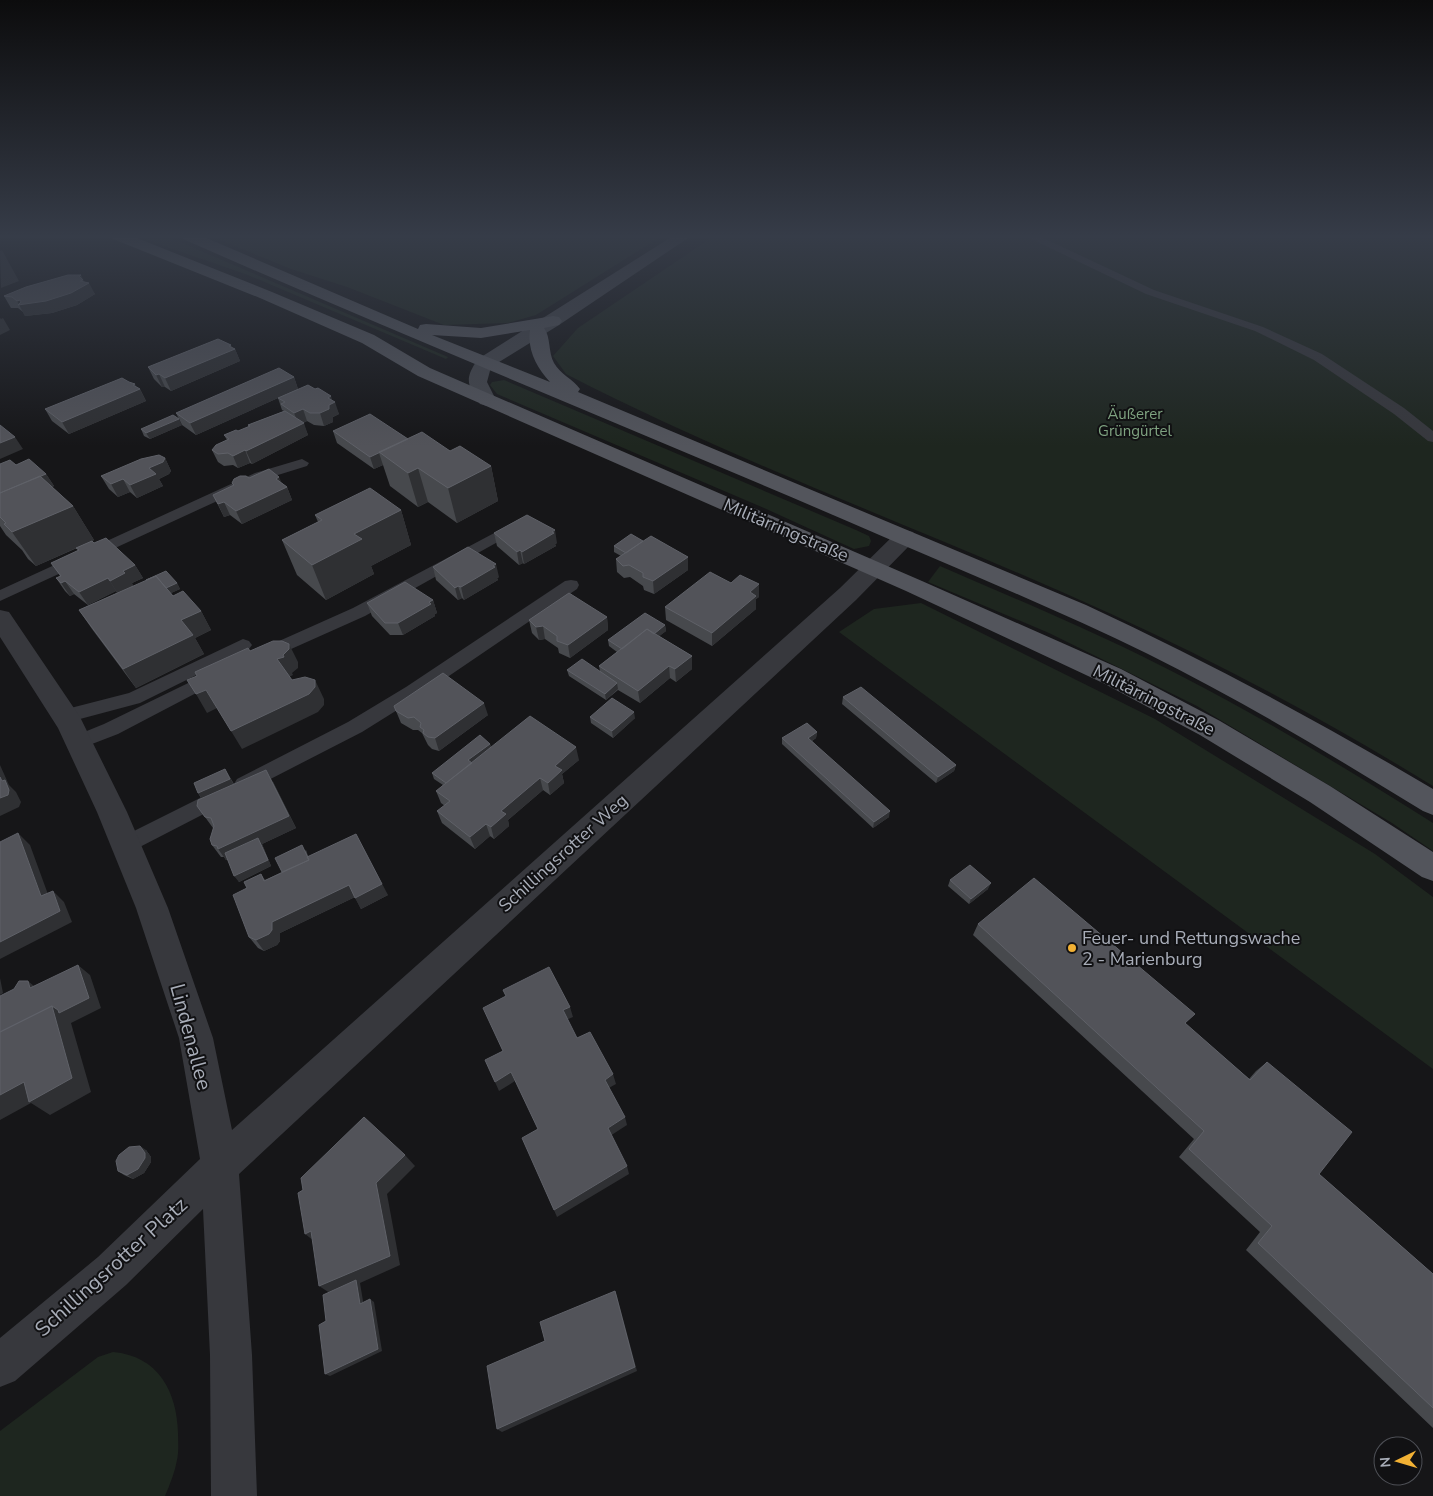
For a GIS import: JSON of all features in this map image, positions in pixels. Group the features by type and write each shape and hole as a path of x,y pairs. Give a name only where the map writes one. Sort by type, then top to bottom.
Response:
{"main road":[{"name":"Militärringstraße","path":"292,306 368,338 424,372 874,568 1112,676 1210,728 1320,794 1433,868"},
{"path":"351,306 484,363 590,404 1077,611 1159,649 1316,733 1433,803"},
{"path":"487,400 478,388 477,381 477,373 484,363 576,306"},
{"path":"398,326 481,333 545,326"},
{"path":"545,326 540,354 544,364 553,375 590,404"},
{"path":"368,338 445,363 484,363"}],"street":[{"name":"Schillingsrotter Weg","path":"220,1166 874,568 905,537"},
{"name":"Lindenallee","path":"0,618 65,716 79,742 152,908 196,1038 220,1166 231,1355 234,1496"},
{"name":"Schillingsrotter Platz","path":"0,1366 112,1272 220,1166"}],"lane":[{"path":"1191,306 1259,329 1318,357 1399,411 1433,438"},
{"path":"0,596 260,476 302,463"},
{"path":"65,716 141,694 359,612 498,536"},
{"path":"125,845 355,727 412,692 571,585"},
{"path":"79,742 111,729 228,670"}],"green space":[{"path":"321,306 329,306 448,357 446,359"},
{"path":"395,306 551,306 536,315 508,323 444,325"},
{"name":"Äußerer Grüngürtel","path":"611,306 1433,306 1433,786 1354,739 1274,695 1151,632 1041,583 768,468 632,407 566,374 553,356 578,328"},
{"path":"504,380 856,530 869,536 871,541 869,546 854,549 764,508 497,394 490,385 492,382"},
{"path":"940,566 1125,648 1217,695 1279,730 1433,823 1433,851 1392,823 1197,706 1049,633 928,582"},
{"path":"921,603 1155,719 1375,854 1433,897 1433,1069 839,632 874,609"},
{"path":"113,1352 142,1360 153,1368 162,1378 174,1403 177,1418 178,1453 174,1474 165,1496 0,1496 0,1431 98,1357"}],"building":[{"path":"218,339 235,349 165,378 159,374 156,375 148,367"},
{"path":"279,368 294,377 190,423 176,413"},
{"path":"122,378 135,384 133,385 140,389 62,422 45,409"},
{"path":"308,385 315,389 318,388 331,396 328,398 335,402 329,405 329,409 320,413 310,413 303,409 294,413 281,404 285,402 278,398"},
{"path":"285,411 304,423 233,456 228,453 218,454 212,450 216,445 229,439 224,435"},
{"path":"370,414 408,439 370,457 333,431"},
{"path":"173,415 179,419 146,433 141,429"},
{"path":"0,425 15,437 0,443"},
{"path":"422,432 450,451 460,446 491,466 448,488 418,468 408,473 379,452"},
{"path":"159,455 165,458 163,462 149,468 156,474 130,485 123,479 111,484 101,476 141,459"},
{"path":"29,459 46,474 0,493 0,464 10,460 16,465"},
{"path":"269,469 279,477 276,479 287,487 236,511 224,502 218,504 213,495 234,485 232,483 234,479 240,476 249,478"},
{"path":"40,476 73,506 12,532 0,517 0,493"},
{"path":"370,488 401,510 354,534 362,539 312,565 282,540 322,520 315,515"},
{"path":"527,515 555,530 552,532 554,533 522,552 520,550 517,552 494,533"},
{"path":"631,534 643,541 626,553 614,546"},
{"path":"651,536 688,557 653,581 643,577 643,573 629,565 623,566 616,559"},
{"path":"106,538 135,565 110,581 108,578 79,592 65,581 61,583 56,578 61,576 51,563 79,550 76,548 92,541 94,543"},
{"path":"468,547 496,564 493,566 495,567 461,587 455,588 433,567"},
{"path":"166,571 177,583 166,588 156,576 146,580"},
{"path":"710,572 731,583 740,575 759,584 750,592 756,596 712,633 665,607"},
{"path":"156,576 173,596 183,591 201,611 181,620 193,635 123,669 79,610"},
{"path":"405,582 433,600 429,602 431,604 398,623 385,623 367,603"},
{"path":"569,593 607,617 568,645 557,641 557,636 543,626 536,627 529,620"},
{"path":"645,613 665,625 654,634 647,629 622,649 608,640"},
{"path":"647,629 692,656 675,669 669,666 638,691 599,666"},
{"path":"273,641 282,641 289,644 289,649 283,655 284,657 277,659 292,680 305,677 315,680 315,687 309,694 231,731 206,690 196,694 187,680 197,676 195,672 248,648 250,651"},
{"path":"582,659 617,683 605,694 567,670"},
{"path":"443,673 484,703 435,738 428,737 420,727 421,723 414,717 408,718 396,711 394,706"},
{"path":"861,687 956,765 938,777 843,697"},
{"path":"612,698 634,712 612,731 590,717"},
{"path":"530,716 576,747 555,766 562,770 548,783 540,778 501,811 506,814 491,827 486,824 470,837 437,811 450,801 436,791"},
{"path":"807,723 817,732 808,738 890,811 874,822 782,738"},
{"path":"480,735 490,744 468,760 472,763 446,783 432,773"},
{"path":"225,769 230,779 198,793 194,783"},
{"path":"266,770 289,816 218,849 217,846 212,845 210,839 214,826 211,818 205,817 197,806 198,800"},
{"path":"0,777 2,781 5,780 9,790 8,795 0,798"},
{"path":"18,833 41,896 53,891 60,911 0,942 0,842"},
{"path":"356,834 382,884 355,898 349,885 272,922 272,930 269,934 256,940 249,937 233,895 247,888 244,882 261,874 264,881 309,860 307,857"},
{"path":"258,838 268,860 234,876 225,853"},
{"path":"302,845 309,860 282,872 275,858"},
{"path":"970,865 991,883 971,899 950,880"},
{"path":"1034,878 1195,1014 1185,1023 1250,1080 1267,1062 1352,1132 1319,1174 1433,1274 1433,1408 1258,1243 1272,1226 1189,1149 1204,1131 978,924"},
{"path":"78,965 89,998 59,1013 52,1006 0,1032 0,996 14,989 19,981 28,981 30,988"},
{"path":"549,967 570,1007 563,1010 577,1038 590,1032 613,1074 605,1080 625,1117 608,1128 627,1166 554,1210 522,1138 538,1129 511,1072 495,1082 485,1060 503,1051 483,1008 506,996 503,990"},
{"path":"52,1006 72,1078 29,1102 24,1082 0,1095 0,1032"},
{"path":"364,1117 405,1155 376,1183 390,1256 319,1286 311,1231 305,1234 298,1193 303,1190 301,1178"},
{"path":"140,1146 145,1153 145,1158 138,1169 127,1175 118,1171 116,1161 119,1155 129,1147"},
{"path":"356,1280 360,1304 370,1299 378,1349 325,1374 319,1325 326,1321 323,1295"},
{"path":"615,1291 635,1367 497,1429 487,1366 545,1341 540,1322"}],"place":[{"name":"Feuer- und Rettungswache 2 - Marienburg","path":"1072,948"}]}
